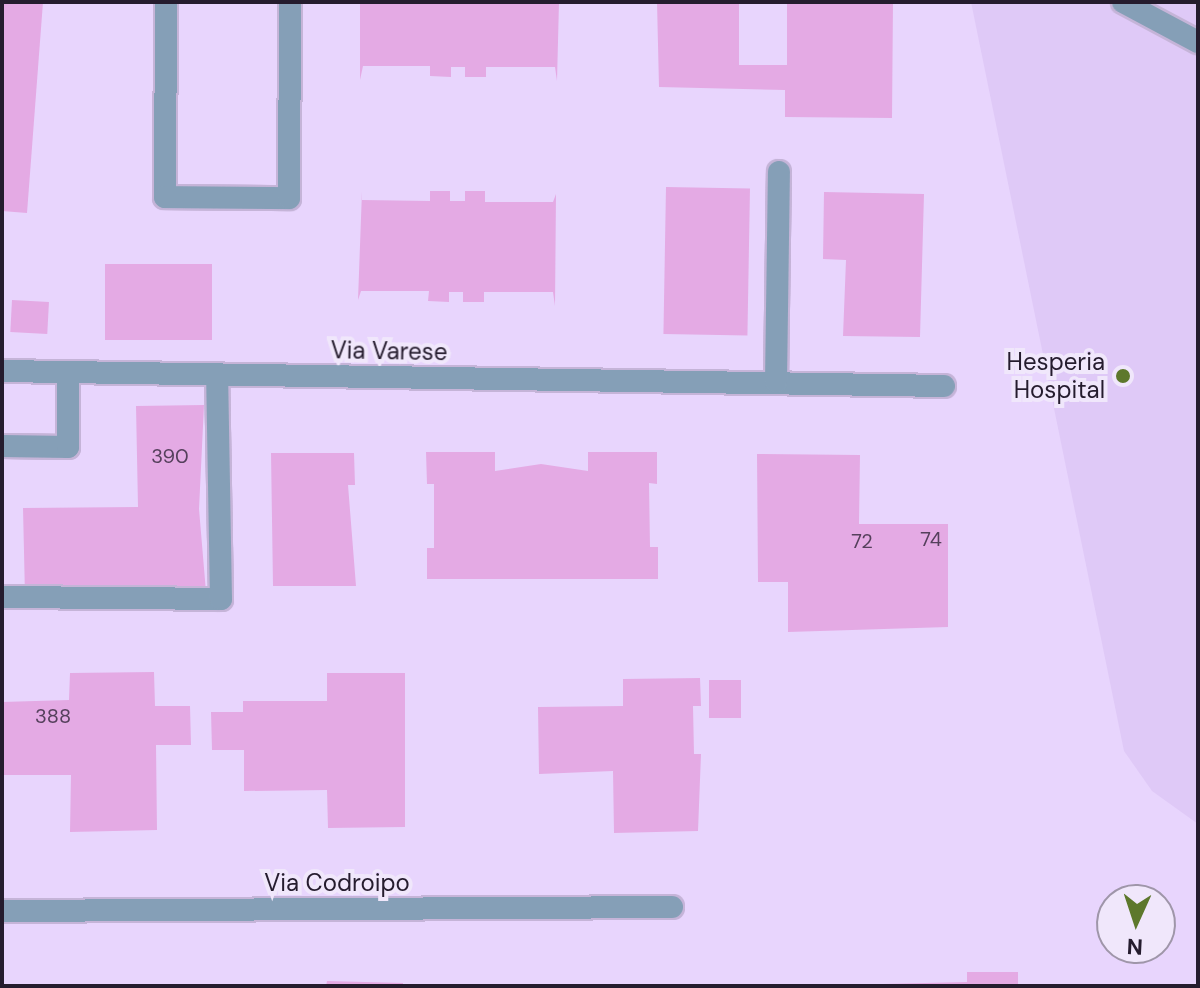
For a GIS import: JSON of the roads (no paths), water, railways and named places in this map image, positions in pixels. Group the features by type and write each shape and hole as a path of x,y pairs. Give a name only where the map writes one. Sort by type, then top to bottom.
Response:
{"street":[{"path":"166,2 165,197 289,198 290,2"},
{"path":"1123,2 1198,42"},
{"path":"776,382 779,172"},
{"name":"Via Varese","path":"2,371 944,386"},
{"path":"2,446 68,447 68,372"},
{"path":"2,597 221,599 217,375"},
{"name":"Via Codroipo","path":"2,911 672,907"}],"place":[{"name":"Hesperia Hospital","path":"1123,376"}]}
